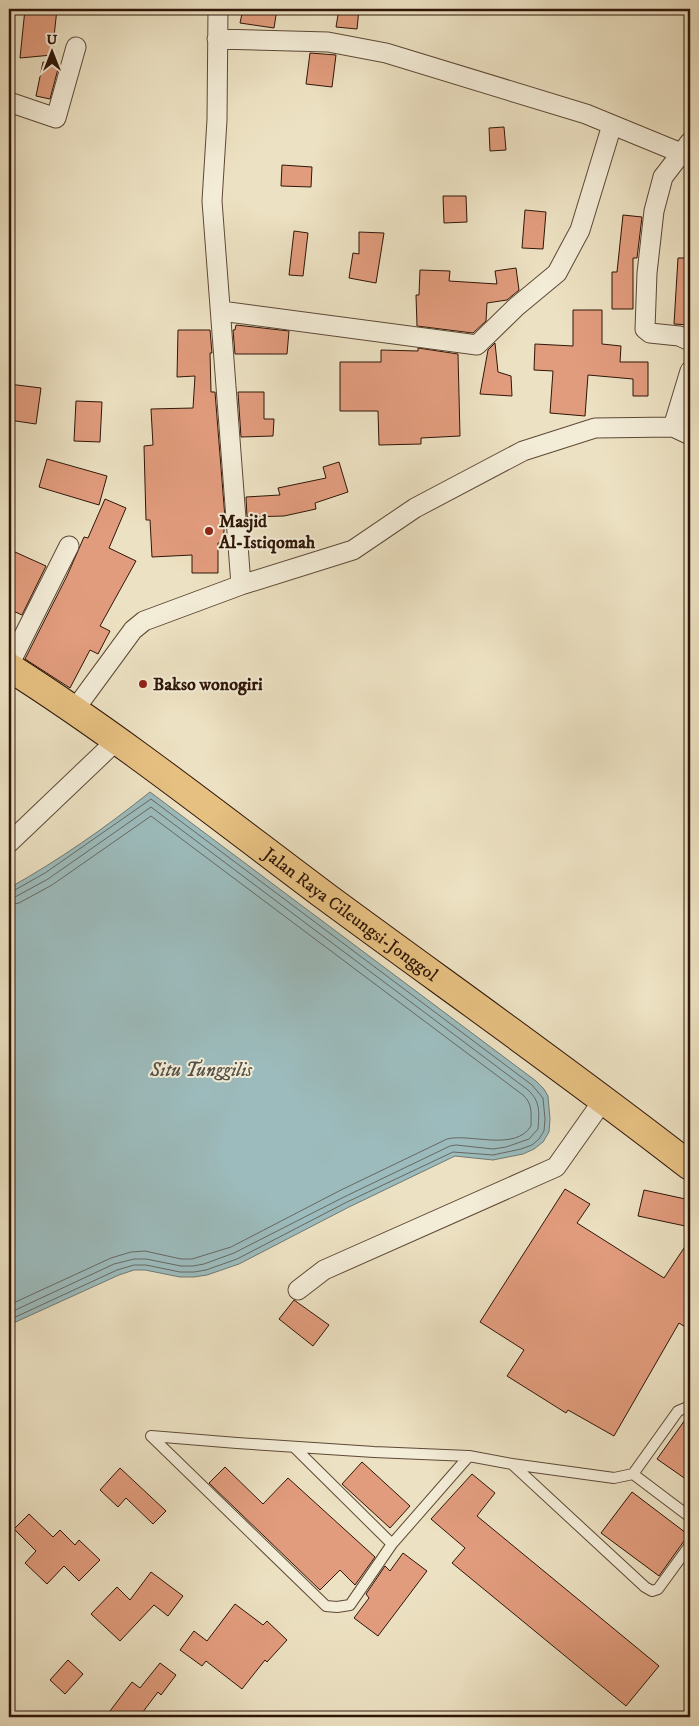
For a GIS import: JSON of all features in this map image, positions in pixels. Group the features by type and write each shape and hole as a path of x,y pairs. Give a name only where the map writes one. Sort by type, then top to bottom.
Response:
{"main road":[{"name":"Jalan Raya Cileungsi-Jonggol","path":"9,666 75,709 326,896 604,1099 690,1166"}],"street":[{"path":"218,9 217,120 212,201 241,584"},
{"path":"217,39 328,42 386,53 586,114 612,125 686,148 663,177 654,211 646,273 644,319 645,329 650,333 679,336 690,341"},
{"path":"9,102 56,118 76,47"},
{"path":"221,312 477,345 516,307 557,273 580,230 612,125"},
{"path":"673,427 690,371"},
{"path":"75,709 133,630 144,621 241,584 353,550 415,508 523,451 595,428 673,427 690,435"},
{"path":"9,666 69,546"},
{"path":"9,843 117,740"},
{"path":"298,1290 324,1270 556,1167 604,1099"}],"lane":[{"path":"469,1456 392,1544 350,1605 338,1607 326,1606 151,1436 294,1447 469,1456 614,1478 633,1474 678,1410 690,1406"},
{"path":"294,1447 392,1544"},
{"path":"512,1464 645,1587 652,1590 658,1589 690,1545"},
{"path":"633,1474 690,1517"}],"water":[{"name":"Situ Tunggilis","path":"150,792 536,1081 548,1096 549,1132 543,1142 523,1154 493,1160 455,1156 349,1207 239,1264 207,1275 194,1277 180,1277 145,1270 134,1270 9,1325 9,888 81,843"}],"building":[{"path":"25,9 57,9 52,55 20,58"},
{"path":"243,9 277,9 274,28 240,23"},
{"path":"339,9 359,9 357,29 336,27"},
{"path":"310,53 336,55 332,87 306,84"},
{"path":"43,62 59,65 50,99 36,96"},
{"path":"504,127 506,150 490,151 489,128"},
{"path":"282,165 312,167 311,187 281,186"},
{"path":"443,196 466,196 467,222 444,223"},
{"path":"525,210 546,212 543,249 522,248"},
{"path":"623,215 642,217 637,258 633,258 633,309 612,309 612,272 617,272"},
{"path":"294,231 308,233 303,276 289,275"},
{"path":"359,232 384,233 376,283 349,278 353,253 359,254"},
{"path":"678,258 690,258 690,325 674,324"},
{"path":"516,268 519,290 507,300 487,303 486,321 473,333 417,326 416,295 419,295 420,270 450,271 449,281 497,284 495,271"},
{"path":"573,310 602,310 602,344 621,346 620,362 648,362 648,396 633,396 633,379 588,375 585,416 550,413 553,371 534,370 535,344 573,346"},
{"path":"236,325 289,331 287,354 235,354 233,330 235,330"},
{"path":"178,330 210,330 212,353 210,353 211,392 215,392 225,518 223,543 218,543 218,573 192,573 192,555 152,557 150,520 146,520 144,446 153,445 151,409 193,408 195,376 177,377"},
{"path":"495,343 498,372 511,376 512,396 480,394 488,350"},
{"path":"418,348 458,354 460,436 421,438 421,444 379,445 378,411 340,411 340,362 381,362 381,350 418,351"},
{"path":"9,384 41,388 36,424 9,420"},
{"path":"238,392 264,392 264,419 274,419 273,436 241,437"},
{"path":"76,401 102,402 100,442 74,441"},
{"path":"47,459 107,476 99,505 39,487"},
{"path":"339,462 348,492 315,503 316,509 284,516 247,517 246,497 280,495 278,488 326,478 323,467"},
{"path":"105,499 126,508 109,548 136,561 100,626 110,631 98,654 90,650 70,688 25,659 67,576 84,537 88,538"},
{"path":"15,552 46,566 22,615 9,609 9,566"},
{"path":"565,1189 590,1204 577,1223 664,1278 690,1239 690,1330 679,1323 614,1436 568,1410 566,1413 507,1376 524,1350 480,1322"},
{"path":"644,1190 690,1200 690,1227 638,1216"},
{"path":"294,1300 329,1325 313,1346 279,1319"},
{"path":"690,1413 690,1482 657,1459"},
{"path":"362,1462 410,1506 390,1528 342,1484"},
{"path":"225,1467 263,1504 288,1478 375,1557 355,1585 340,1570 320,1590 209,1483"},
{"path":"120,1468 166,1511 153,1524 126,1498 118,1507 100,1490"},
{"path":"472,1474 495,1493 477,1516 659,1666 626,1706 452,1563 465,1548 431,1519"},
{"path":"632,1492 690,1536 690,1538 684,1541 659,1576 601,1533"},
{"path":"29,1514 53,1537 60,1530 75,1545 79,1540 100,1560 79,1581 64,1566 47,1584 25,1563 36,1551 14,1529"},
{"path":"403,1553 427,1571 378,1636 354,1618 369,1598 366,1594 385,1566 390,1571"},
{"path":"151,1572 183,1596 168,1616 154,1605 120,1641 91,1614 117,1587 130,1600"},
{"path":"235,1604 263,1625 267,1621 287,1640 267,1662 265,1660 242,1689 206,1661 202,1666 180,1650 194,1631 207,1641"},
{"path":"68,1660 83,1674 65,1694 50,1680"},
{"path":"160,1663 176,1675 161,1695 158,1692 139,1717 119,1717 110,1711 132,1682 140,1688"}],"place":[{"name":"Masjid Al-Istiqomah","path":"209,531"},
{"name":"Bakso wonogiri","path":"143,684"}]}
